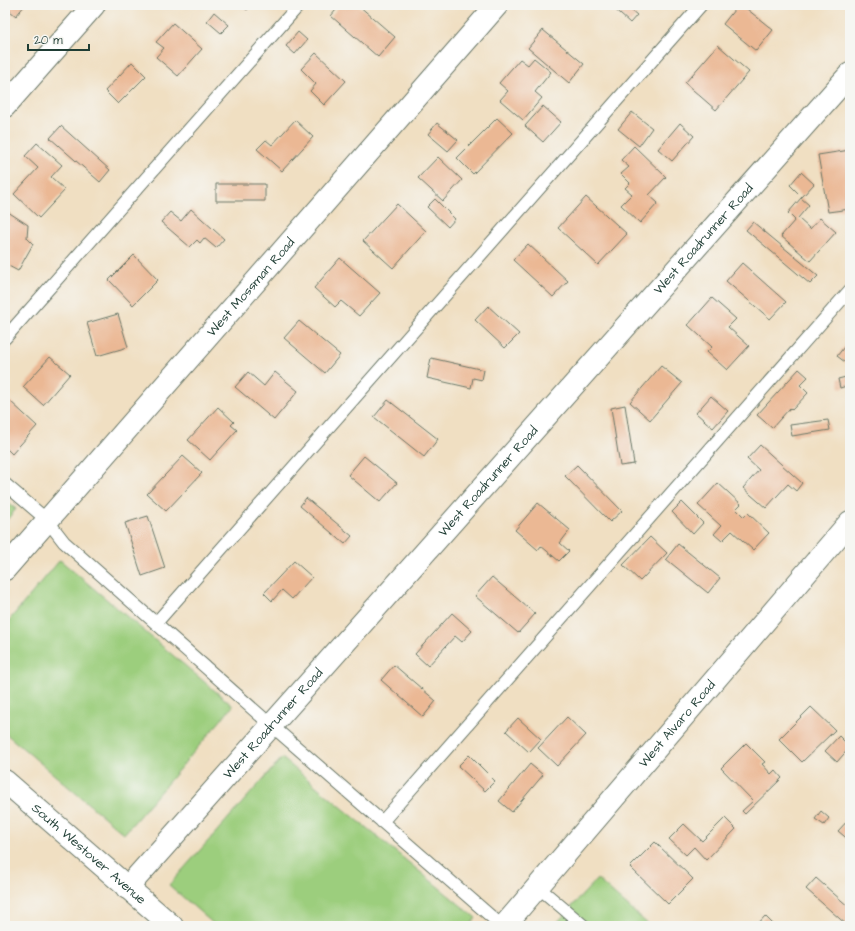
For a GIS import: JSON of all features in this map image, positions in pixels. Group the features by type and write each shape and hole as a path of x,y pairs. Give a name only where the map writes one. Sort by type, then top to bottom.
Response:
{"street":[{"path":"5,106 94,5"},
{"name":"West Mossman Road","path":"5,569 497,5"},
{"name":"West Roadrunner Road","path":"127,888 850,74"},
{"name":"West Alvaro Road","path":"503,926 850,522"},
{"name":"South Westover Avenue","path":"5,781 172,926"}],"lane":[{"path":"5,338 299,5"},
{"path":"156,623 701,5"},
{"path":"382,822 850,290"},
{"path":"5,484 47,520 64,542 271,725 503,926"},
{"path":"538,887 584,926"}],"green space":[{"path":"5,501 16,509 5,522"},
{"path":"60,560 233,706 124,834 5,733 5,625"},
{"path":"282,758 476,918 469,926 216,926 169,885"},
{"path":"597,879 650,926 554,926"}],"building":[{"path":"5,5 25,5 16,16 5,7"},
{"path":"241,5 252,5 247,10"},
{"path":"340,5 358,5 395,37 378,57 331,16"},
{"path":"610,5 625,5 637,15 630,23"},
{"path":"738,5 742,5 773,30 756,51 723,24"},
{"path":"214,12 229,25 221,33 207,21"},
{"path":"173,23 202,49 178,76 156,57 164,48 156,42"},
{"path":"543,30 584,64 569,83 528,48"},
{"path":"298,32 307,40 295,54 286,46"},
{"path":"718,45 749,72 716,110 685,83"},
{"path":"316,53 346,81 324,105 310,91 316,84 301,69"},
{"path":"534,58 551,72 535,92 542,98 523,120 500,100 508,91 499,83 520,59 528,65"},
{"path":"132,62 146,76 118,104 105,91"},
{"path":"543,106 561,122 543,142 525,126"},
{"path":"632,112 652,128 639,146 618,129"},
{"path":"497,118 513,133 473,174 457,158"},
{"path":"295,120 313,137 282,171 257,149 266,140 272,145"},
{"path":"437,123 458,140 448,151 428,134"},
{"path":"680,123 694,136 672,161 658,149"},
{"path":"61,126 110,170 100,182 50,138"},
{"path":"37,143 62,165 51,177 65,190 39,218 14,194 38,168 25,156"},
{"path":"634,146 666,177 649,195 658,203 640,223 621,205 632,194 625,188 630,183 621,174 629,167 621,160"},
{"path":"850,150 850,209 828,212 818,155"},
{"path":"438,157 462,180 443,201 418,178"},
{"path":"801,172 814,184 802,197 790,185"},
{"path":"216,184 265,184 265,201 216,201"},
{"path":"586,197 627,234 598,265 558,228"},
{"path":"801,198 809,205 798,218 810,229 820,218 836,232 810,261 781,236 795,220 788,213"},
{"path":"435,199 455,219 448,227 427,207"},
{"path":"397,204 426,231 393,268 363,241"},
{"path":"191,209 224,239 216,248 204,238 200,243 197,240 190,247 161,222 170,212 181,221"},
{"path":"5,210 28,225 27,238 33,244 18,271 5,264"},
{"path":"753,222 818,276 810,284 746,230"},
{"path":"528,244 568,281 553,297 513,260"},
{"path":"134,255 158,280 133,305 109,280"},
{"path":"340,258 380,293 359,316 341,301 335,307 314,288"},
{"path":"742,263 786,302 770,319 726,281"},
{"path":"712,298 736,319 728,327 749,346 727,370 707,352 712,347 688,325"},
{"path":"488,306 519,334 505,348 475,320"},
{"path":"118,314 128,347 97,356 87,323"},
{"path":"299,321 340,355 325,373 284,338"},
{"path":"848,342 850,344 849,365 837,356"},
{"path":"50,357 70,374 43,405 23,387"},
{"path":"431,358 484,370 482,380 473,378 471,388 427,378"},
{"path":"661,366 682,383 650,420 630,402"},
{"path":"799,369 808,377 800,385 808,393 792,410 790,408 772,428 757,415"},
{"path":"248,372 264,386 275,372 298,391 274,420 235,387"},
{"path":"850,376 850,385 840,388 838,379"},
{"path":"711,396 728,411 713,428 696,413"},
{"path":"388,400 438,439 424,457 374,417"},
{"path":"10,401 37,426 12,454 5,447 5,407"},
{"path":"625,405 634,464 620,466 611,408"},
{"path":"218,407 234,422 231,425 237,430 210,460 188,440"},
{"path":"828,420 830,430 792,436 790,425"},
{"path":"760,445 802,483 796,491 788,484 766,508 743,488 759,470 747,459"},
{"path":"183,456 202,473 166,511 147,494"},
{"path":"364,456 397,483 380,502 348,475"},
{"path":"577,465 622,511 610,522 565,476"},
{"path":"718,483 741,504 736,509 744,517 748,513 769,533 753,550 732,531 722,541 714,534 721,526 698,505"},
{"path":"306,498 352,536 345,544 300,506"},
{"path":"682,502 703,523 693,534 672,512"},
{"path":"538,503 570,530 560,543 569,551 559,561 541,546 538,550 515,530"},
{"path":"148,516 165,568 142,576 125,523"},
{"path":"650,537 667,553 640,581 623,565"},
{"path":"678,544 720,578 708,593 666,559"},
{"path":"294,561 312,577 292,599 282,590 272,601 264,593"},
{"path":"492,577 535,614 518,633 475,596"},
{"path":"452,613 472,631 462,642 455,636 428,666 415,654"},
{"path":"394,665 436,701 423,717 381,680"},
{"path":"811,707 835,730 802,762 779,739"},
{"path":"567,717 586,735 557,766 538,748"},
{"path":"518,718 541,739 529,752 506,731"},
{"path":"839,736 850,747 837,762 825,751"},
{"path":"746,743 765,762 762,764 771,774 775,770 782,778 745,814 742,811 753,801 721,768"},
{"path":"469,755 495,781 485,791 458,766"},
{"path":"530,764 543,775 512,812 499,801"},
{"path":"821,811 829,818 824,825 815,819"},
{"path":"725,818 736,829 706,860 694,847 686,855 669,839 684,824 702,841"},
{"path":"850,818 850,841 838,831"},
{"path":"655,842 693,879 668,904 630,867"},
{"path":"816,878 850,908 850,926 848,926 806,889"},
{"path":"765,916 775,926 756,926"}]}
